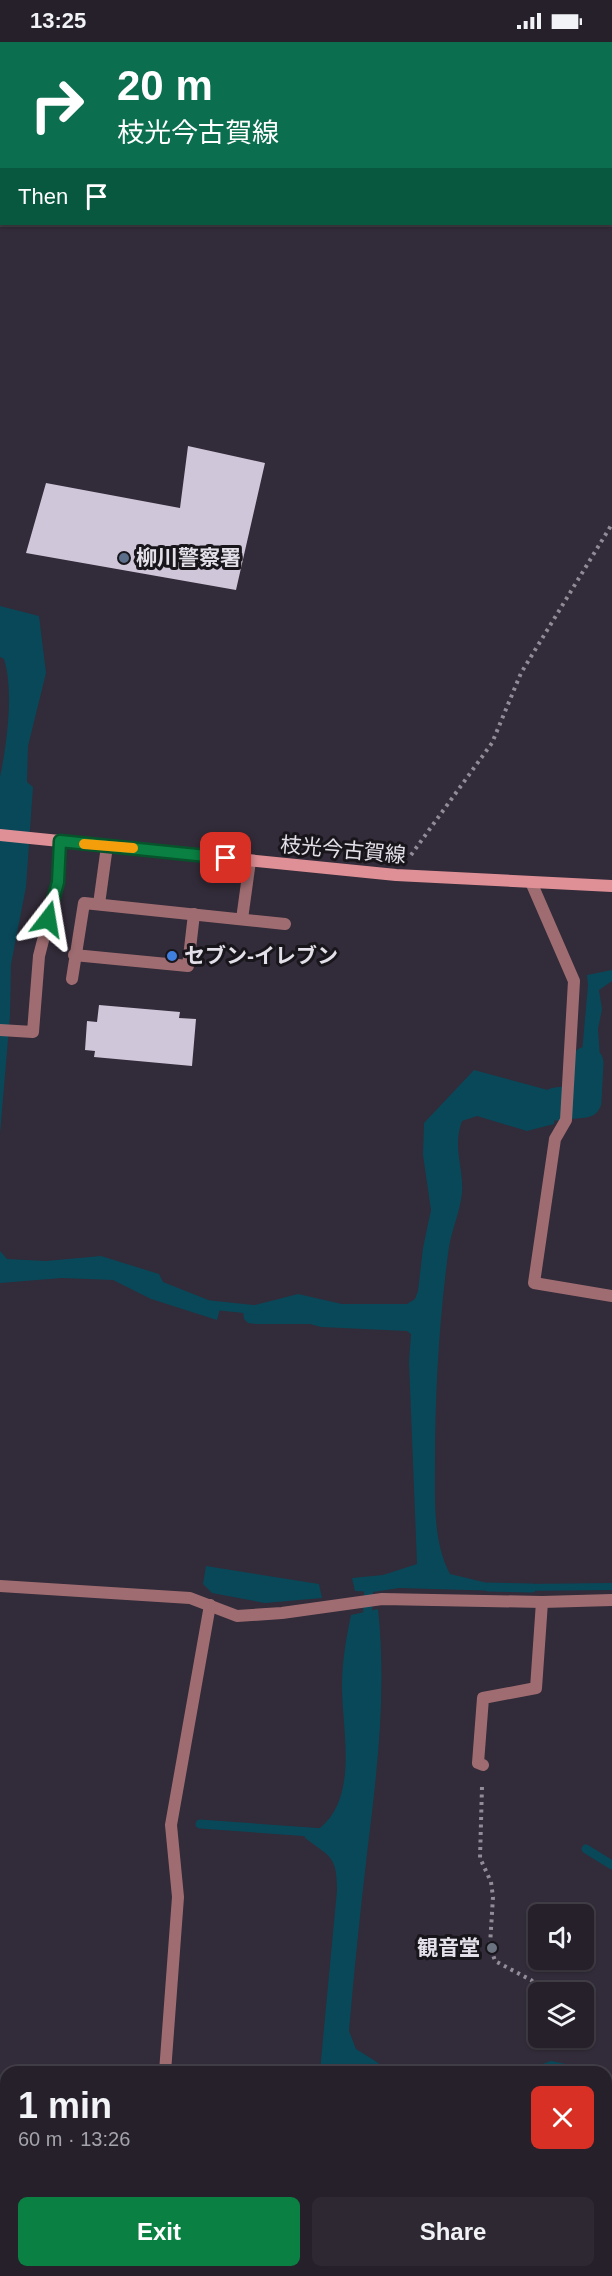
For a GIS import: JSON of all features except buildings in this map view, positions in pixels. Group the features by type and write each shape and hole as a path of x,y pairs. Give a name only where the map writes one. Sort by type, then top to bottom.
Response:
{"main road":[{"name":"枝光今古賀線","path":"0,835 396,875 612,886"}],"street":[{"path":"6,1031 33,1032 39,956 58,882 60,841"},
{"path":"99,904 107,846"},
{"path":"242,919 250,861"},
{"path":"531,882 574,981 566,1120 555,1139 534,1283 612,1296"},
{"path":"72,979 84,903 285,924"},
{"path":"74,955 188,966 194,914"},
{"path":"0,1586 190,1598 237,1616 282,1613 382,1599 542,1602 612,1600"},
{"path":"483,1765 478,1763 483,1698 537,1688 542,1602"},
{"path":"165,2066 178,1898 171,1825 210,1605"}],"path":[{"path":"396,875 492,743 521,673 612,524"},
{"path":"483,1765 480,1858 490,1882 493,1897 490,1945 495,1961 533,1982"}],"water":[{"path":"0,606 39,616 46,673 28,746 27,782 33,787 26,887 11,964 10,1016 0,1134 0,777 7,734 9,686 4,659 0,657"},
{"path":"612,970 612,981 599,990 602,1009 598,1029 602,1087 598,1108 580,1107 578,1098 587,975"},
{"path":"474,1070 559,1093 554,1124 527,1131 477,1116 462,1121 459,1131 458,1149 462,1193 449,1247 438,1356 435,1439 436,1522 440,1549 450,1574 500,1586 501,1591 399,1588 373,1592 355,1591 352,1578 383,1575 417,1564 409,1362 411,1334 407,1331 321,1327 310,1324 248,1323 244,1319 243,1311 251,1306 298,1294 342,1304 407,1304 415,1299 431,1210 423,1155 424,1123"},
{"path":"0,1251 7,1259 46,1261 101,1256 159,1274 163,1282 221,1305 217,1320 151,1299 113,1280 62,1278 0,1283"},
{"path":"206,1566 319,1584 322,1598 265,1603 212,1593 203,1584"},
{"path":"612,1583 612,1590 519,1591 519,1584"},
{"path":"378,1609 381,1640 381,1701 380,1732 349,2031 356,2049 383,2066 320,2066 337,1878 330,1858 304,1837 320,1828 332,1815 340,1799 344,1781 346,1762 342,1678 351,1615"},
{"path":"551,2061 576,2066 537,2066"}],"waterway":[{"path":"556,1104 585,1101 587,1063"},
{"path":"210,1305 258,1310"},
{"path":"367,1624 369,1585 373,1585"},
{"path":"488,1587 532,1588"},
{"path":"200,1824 324,1833"},
{"path":"586,1849 612,1865"}],"slow traffic":[{"path":"84,844 133,848"}],"place":[{"name":"柳川警察署","path":"124,558"},
{"name":"セブン-イレブン","path":"172,956"},
{"name":"観音堂","path":"492,1948"}],"route":[{"path":"48,919 58,882 60,841 226,858"}]}
